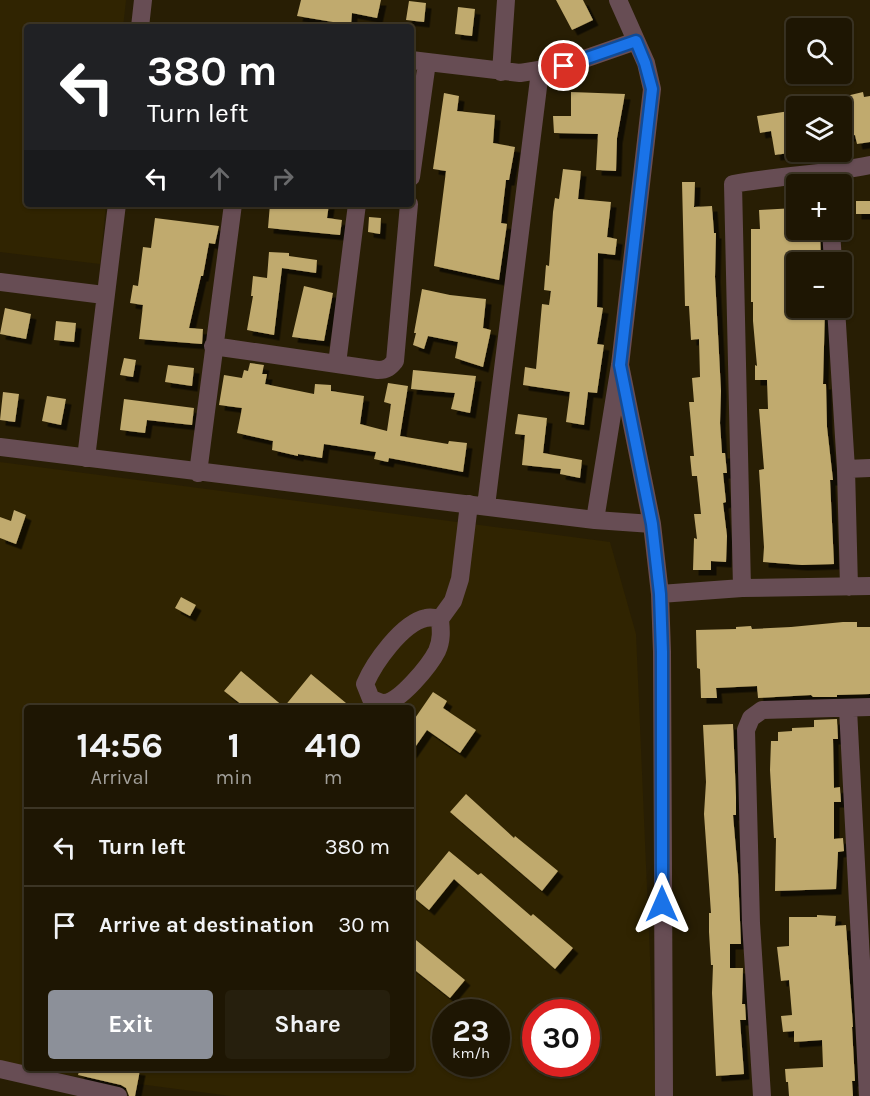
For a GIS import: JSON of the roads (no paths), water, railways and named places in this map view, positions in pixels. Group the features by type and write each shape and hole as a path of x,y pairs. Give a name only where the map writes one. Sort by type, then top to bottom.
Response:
{"street":[{"path":"143,0 145,24"},
{"path":"501,72 506,0"},
{"path":"595,520 620,365 652,89 645,63 618,0"},
{"path":"414,133 419,61 520,73 564,66 636,41"},
{"path":"440,619 426,618 412,624 389,646 370,670 364,684 371,699 385,703 399,696 420,674 436,651 442,634 440,619 453,601 460,579 477,505 540,71"},
{"path":"843,174 870,165"},
{"path":"742,588 733,184 786,176"},
{"path":"86,458 104,295 117,207"},
{"path":"198,473 233,207"},
{"path":"337,364 357,207"},
{"path":"213,346 385,370 395,361 409,207"},
{"path":"0,282 104,295"},
{"path":"837,318 846,469 849,587"},
{"path":"620,365 652,524 660,594 664,1096"},
{"path":"0,447 595,520 652,524"},
{"path":"846,469 870,468"},
{"path":"660,594 742,588 870,586"},
{"path":"762,1096 751,923 746,730 751,718 762,710 870,707"},
{"path":"848,709 867,986 868,1096"},
{"path":"0,1069 118,1096"}]}
